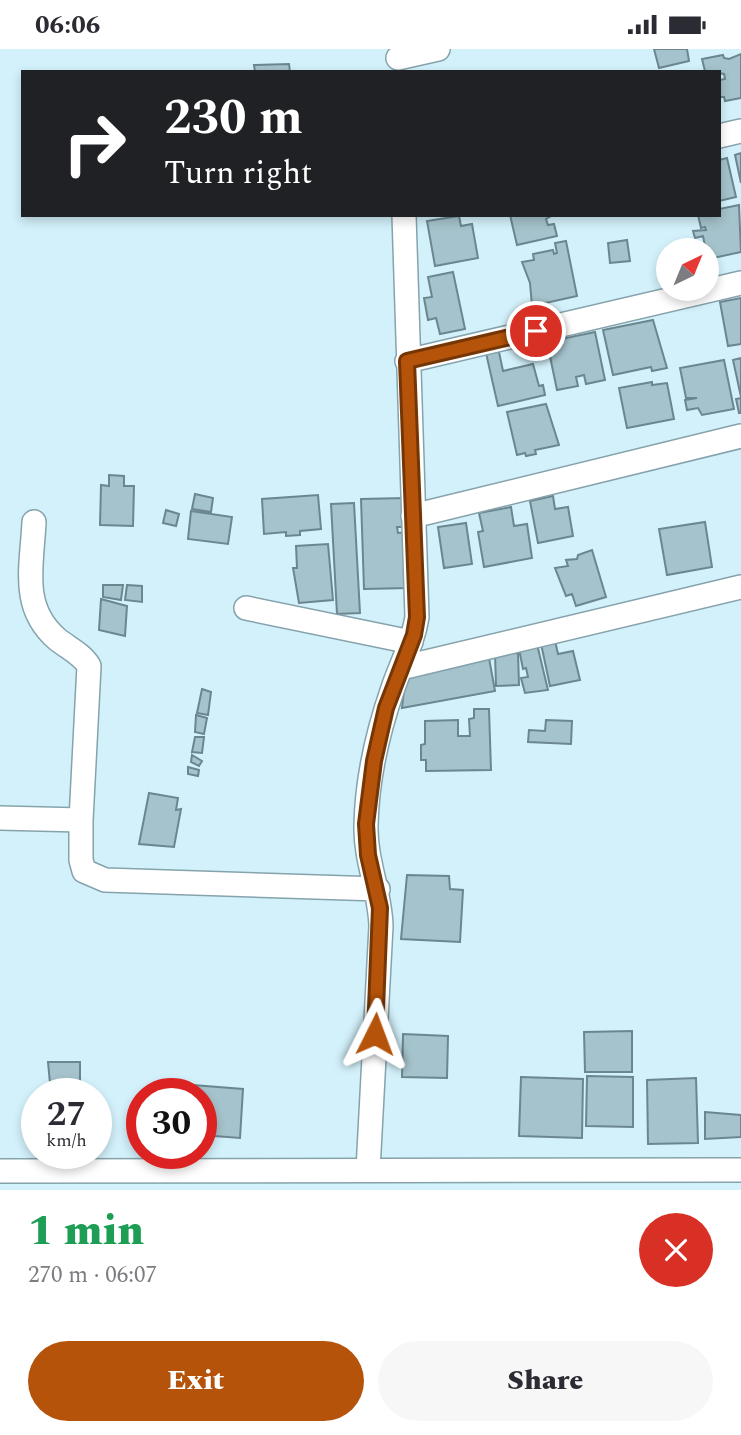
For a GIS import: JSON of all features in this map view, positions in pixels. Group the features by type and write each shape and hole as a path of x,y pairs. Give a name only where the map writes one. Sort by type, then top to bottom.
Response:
{"street":[{"path":"398,60 438,49"},
{"path":"721,136 741,131"},
{"path":"368,1170 380,926 378,889 368,855 366,824 374,761 386,708 411,642 417,617 404,217"},
{"path":"407,361 741,283"},
{"path":"413,516 741,436"},
{"path":"34,522 31,600 35,615 57,639 85,658 89,666 81,820 81,860 85,871 105,880 378,889"},
{"path":"401,668 741,587"},
{"path":"246,608 411,642"},
{"path":"0,818 81,820"},
{"path":"0,1171 741,1170"}],"building":[{"path":"654,49 687,49 689,61 659,68"},
{"path":"741,54 741,98 725,101 724,97 721,97 721,80 725,79 724,74 721,74 721,70 705,70 702,59 723,55 729,59"},
{"path":"289,64 290,70 255,70 254,65"},
{"path":"741,153 741,183 735,155"},
{"path":"727,158 736,197 721,201 721,160"},
{"path":"739,205 741,252 719,257 719,238 695,238 693,231 706,230 705,227 701,228 698,217 721,217 721,209"},
{"path":"459,217 461,226 472,224 478,258 435,266 427,221"},
{"path":"510,217 550,217 546,219 548,225 554,224 557,236 517,245"},
{"path":"627,240 630,261 610,263 608,243"},
{"path":"566,241 577,296 532,306 530,283 522,262 534,260 533,254 553,250 554,254 557,253 555,243"},
{"path":"453,272 465,329 440,334 436,318 428,320 424,298 432,297 428,277"},
{"path":"741,298 741,344 728,346 720,302"},
{"path":"653,320 667,368 652,371 651,367 613,375 603,330"},
{"path":"595,332 605,380 586,384 584,375 576,377 578,386 557,390 547,342"},
{"path":"499,352 503,371 533,364 539,386 543,385 545,395 498,406 486,353"},
{"path":"741,358 741,397 733,360"},
{"path":"724,360 734,409 702,415 698,408 687,410 685,400 697,398 686,398 680,368"},
{"path":"652,382 652,385 667,383 674,419 627,428 619,388"},
{"path":"741,398 741,413 739,413 736,399"},
{"path":"546,404 559,445 535,450 536,454 517,455 507,412"},
{"path":"109,475 124,476 124,486 134,486 133,526 100,525 101,485 109,486"},
{"path":"195,494 213,498 211,512 192,509"},
{"path":"318,495 321,529 300,531 300,535 286,536 286,532 264,534 262,499"},
{"path":"553,496 555,509 568,507 573,536 538,543 530,501"},
{"path":"405,498 405,527 397,527 398,533 410,532 409,588 364,589 361,499"},
{"path":"354,503 360,613 337,614 331,504"},
{"path":"511,507 514,526 527,524 532,558 484,567 478,532 483,531 479,513"},
{"path":"166,510 179,514 176,526 163,523"},
{"path":"191,511 232,517 228,544 188,539"},
{"path":"705,522 712,567 667,575 659,529"},
{"path":"466,523 472,564 444,568 438,527"},
{"path":"328,544 333,600 299,603 293,568 297,568 296,546"},
{"path":"592,550 606,597 576,606 572,594 566,596 555,568 568,566 566,560 577,559 578,555"},
{"path":"103,585 123,585 121,600 103,597"},
{"path":"127,585 142,586 142,602 125,600"},
{"path":"101,599 127,606 125,636 99,630"},
{"path":"554,636 558,654 573,651 580,680 550,686 540,639"},
{"path":"536,640 548,690 525,693 521,678 528,677 526,668 523,669 518,644"},
{"path":"518,653 519,685 496,686 495,654"},
{"path":"489,658 495,691 402,708 406,673"},
{"path":"202,689 211,692 208,715 197,713"},
{"path":"474,709 489,709 491,770 426,771 426,760 421,760 421,745 425,744 425,721 458,720 458,736 470,736 469,719 474,718"},
{"path":"196,715 207,718 204,734 195,732"},
{"path":"546,720 572,721 571,744 528,742 529,730 545,731"},
{"path":"195,737 204,737 202,753 192,752"},
{"path":"192,755 202,761 199,766 191,762"},
{"path":"188,767 199,770 198,776 188,774"},
{"path":"149,793 178,798 176,810 181,809 174,847 139,844"},
{"path":"407,875 449,876 450,889 463,890 460,942 401,939"},
{"path":"632,1031 632,1072 585,1072 584,1032"},
{"path":"403,1034 448,1036 447,1078 402,1077"},
{"path":"48,1062 80,1062 80,1078 50,1078"},
{"path":"587,1076 633,1077 633,1127 586,1126"},
{"path":"521,1077 583,1079 582,1138 519,1136"},
{"path":"696,1078 698,1143 648,1144 647,1080"},
{"path":"217,1087 243,1089 240,1138 217,1136"},
{"path":"705,1112 741,1115 741,1137 705,1139"}],"route":[{"path":"375,1034 380,908 378,889 368,855 366,824 374,761 386,708 414,635 417,617 407,361 536,331"}]}
